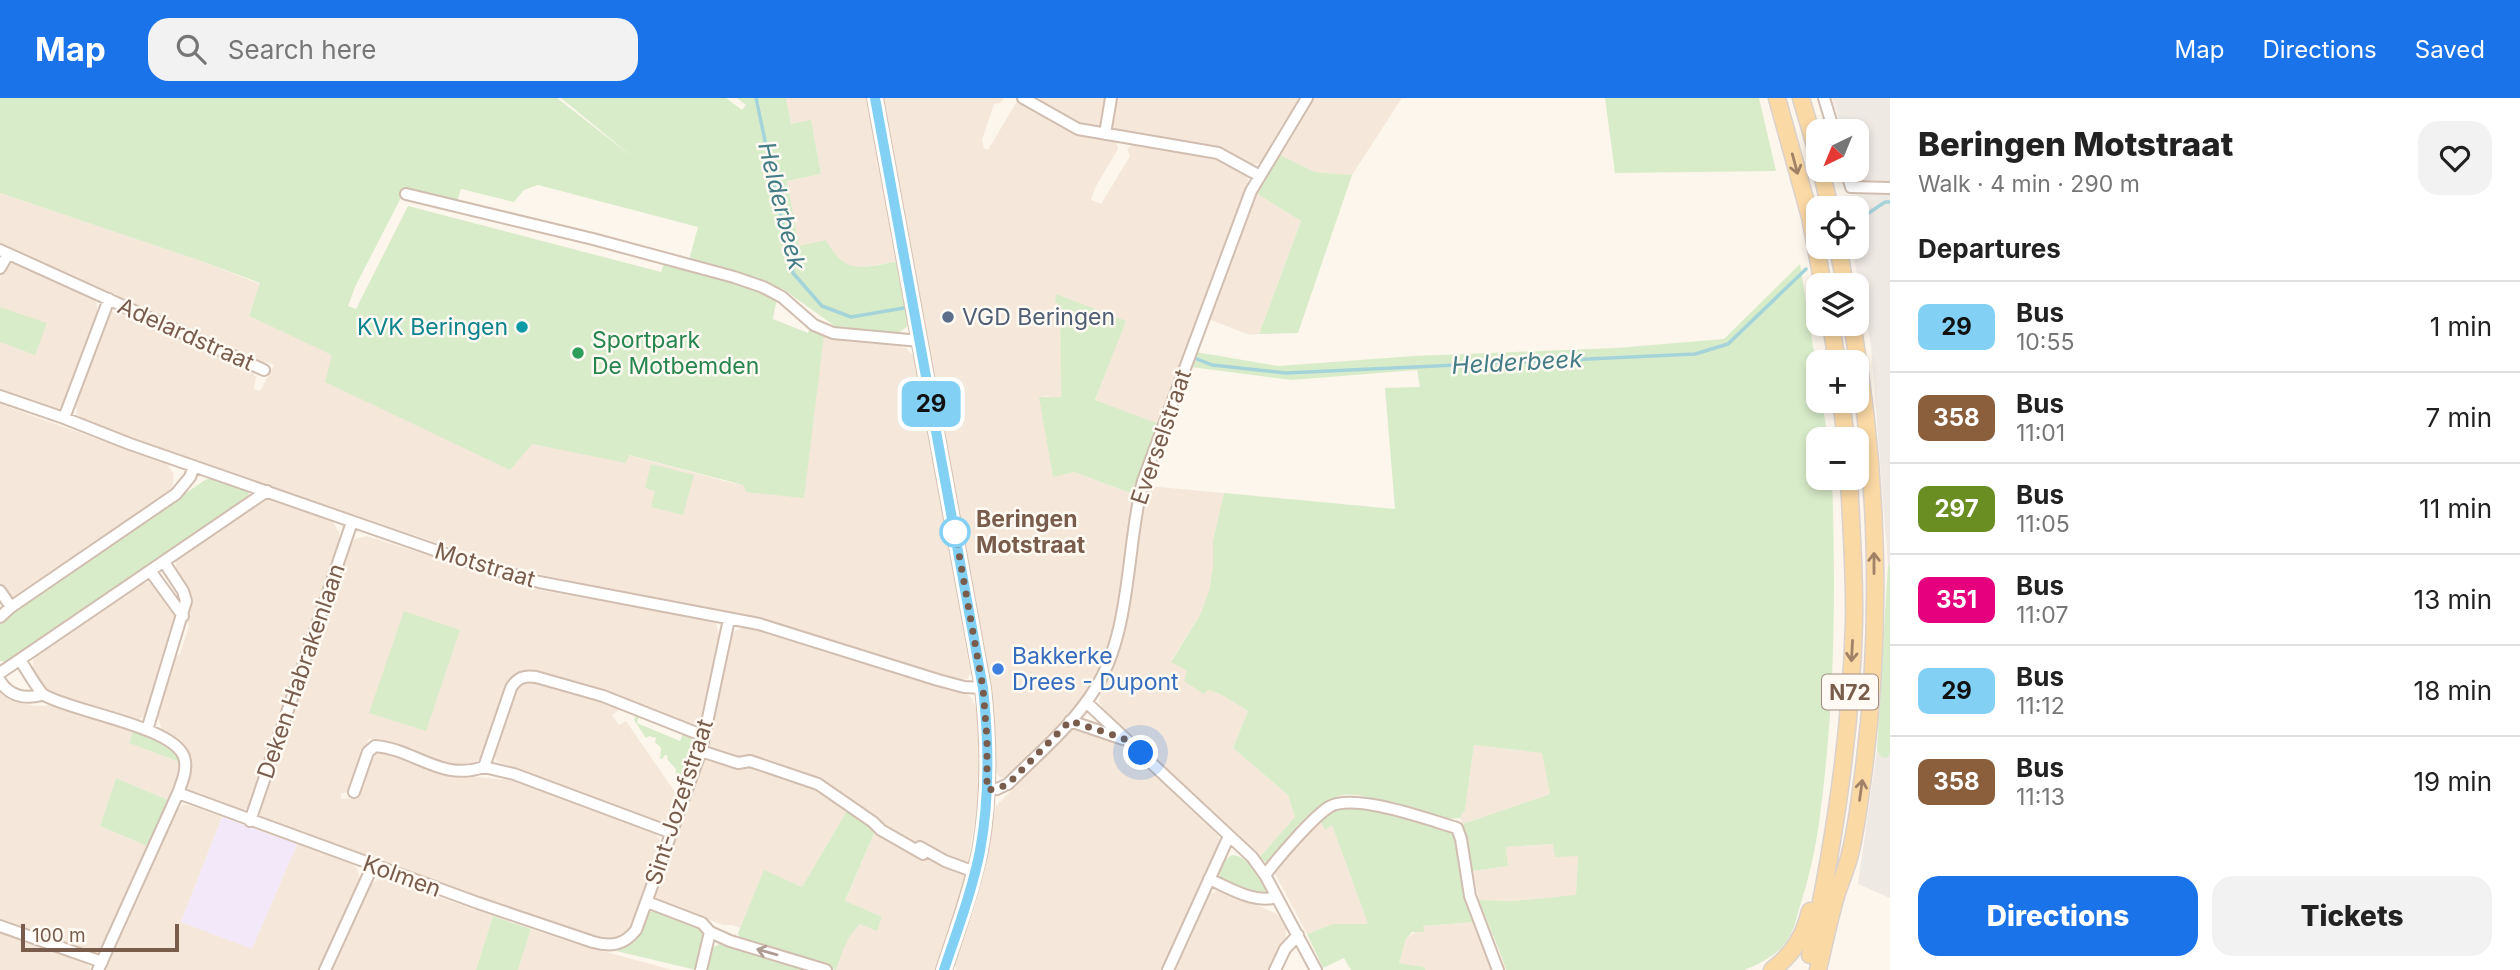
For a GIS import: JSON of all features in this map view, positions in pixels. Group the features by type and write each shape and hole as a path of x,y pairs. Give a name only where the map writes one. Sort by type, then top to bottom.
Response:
{"main road":[{"path":"1777,98 1810,217 1821,273"},
{"path":"1801,98 1807,119"},
{"name":"N72","path":"1818,970 1834,902 1849,857 1861,790 1870,707 1874,626 1873,532 1869,458 1854,336"},
{"name":"N72","path":"1807,970 1825,889 1841,783 1850,689 1854,621 1849,490"},
{"path":"1829,970 1852,863 1849,857"},
{"path":"1772,970 1793,951 1801,939 1827,863"}],"street":[{"path":"875,98 983,688 987,738 987,790 983,833 975,872 944,970"},
{"path":"1023,98 1078,129 1218,153 1258,175"},
{"path":"1105,134 1111,98"},
{"name":"Everselstraat","path":"987,790 1008,784 1070,721 1104,673 1121,620 1135,513 1143,481 1258,175 1307,98"},
{"path":"1824,98 1830,119"},
{"path":"1850,182 1851,187 1890,188"},
{"path":"406,194 593,239 734,277 782,297 814,325 833,333 920,341"},
{"path":"0,268 4,252"},
{"name":"Adelardstraat","path":"4,252 264,370"},
{"name":"Adelardstraat","path":"64,418 108,299"},
{"name":"Motstraat","path":"0,396 352,522 524,578 759,624 964,687 983,688"},
{"path":"0,617 176,494 190,477 194,467"},
{"path":"0,673 267,491"},
{"name":"Deken Habrakenlaan","path":"250,821 352,522"},
{"path":"147,730 183,616 186,597 164,562"},
{"path":"151,572 183,616"},
{"path":"0,591 11,607"},
{"name":"Sint-Jozefstraat","path":"627,941 636,930 701,751 729,619"},
{"path":"20,660 42,695"},
{"path":"484,767 511,688 524,676 603,696 704,736"},
{"path":"0,681 14,695 28,698 42,695 147,730 173,742 183,755 185,770 178,793 100,966 0,926"},
{"path":"1086,702 1252,857 1265,875 1315,970"},
{"path":"1070,721 1123,738"},
{"path":"354,793 368,752 375,746 454,771 472,771 484,767 514,774 672,833"},
{"path":"701,751 738,763 750,761 818,784 881,830 923,854"},
{"name":"Kolmen","path":"178,793 593,942 610,946 627,941"},
{"path":"1265,875 1330,807 1348,801 1379,806 1457,828 1470,896 1498,970"},
{"path":"889,830 945,861 975,872"},
{"path":"1168,970 1229,836"},
{"path":"325,970 373,865"},
{"path":"1209,879 1257,899 1277,897"},
{"path":"646,902 702,923 710,932 730,941 826,970"},
{"path":"701,970 710,932"},
{"path":"1275,970 1285,949 1298,935"}],"shaded area":[{"path":"786,98 867,98 896,262 857,268 834,256 799,247 787,181 821,174 811,121 791,124"},
{"path":"884,98 1004,98 1000,103 994,104 982,140 984,148 988,150 1017,101 1073,132 1114,141 1118,149 1096,186 1091,200 1101,204 1130,156 1127,149 1133,144 1219,158 1246,174 1248,179 1247,190 1159,424 1095,401 1125,321 1055,301 1060,308 1061,398 1044,396 1054,476 1074,472 1133,494 1114,625 1103,664 1081,702 1061,726 1010,775 1003,778 996,772 991,686"},
{"path":"1040,98 1105,98 1100,124 1098,127 1085,127 1038,103"},
{"path":"1114,98 1303,98 1265,158 1260,163 1251,165 1115,131 1111,125"},
{"path":"1313,98 1402,98 1352,175 1315,172 1278,154"},
{"path":"1832,98 1890,98 1890,565 1869,336 1869,273 1857,273 1854,259 1869,259 1869,196 1842,196 1861,194 1858,182 1869,182 1869,119 1839,119"},
{"path":"0,193 204,262 260,284 249,316 532,444 626,462 628,455 732,483 744,485 824,335 897,344 906,348 914,356 971,674 967,679 959,680 762,619 543,575 475,556 85,422 77,414 76,402 105,320 115,310 249,368 256,377 254,389 260,391 274,365 261,363 0,244"},
{"path":"1256,193 1301,221 1259,334 1250,335 1208,319"},
{"path":"0,256 91,297 97,303 97,316 63,406 57,409 0,393"},
{"path":"0,404 167,464 174,474 172,491 18,598 10,596 0,583"},
{"path":"1148,486 1224,493 1213,541 1209,591 1200,615 1171,661 1188,671 1204,694 1208,690 1220,694 1248,711 1233,748 1288,795 1295,817 1260,857 1103,709 1099,702 1101,691 1112,672 1128,610"},
{"path":"265,498 331,519 339,532 339,543 250,806 243,811 189,792 187,752 176,738 162,730 157,715 175,658 180,654 189,626 187,619 191,604 190,595 175,570 176,562 179,557"},
{"path":"367,536 539,590 702,617 716,623 720,637 704,716 696,724 687,725 537,673 507,685 483,754 474,765 470,767 440,764 369,738 349,791 341,794 341,799 357,798 371,759 375,753 382,752 445,774 517,781 654,832 660,840 660,849 627,935 612,940 564,930 260,816 260,809 346,551 355,539"},
{"path":"149,582 156,587 176,619 145,716 130,720 44,688 33,670 37,653 137,585"},
{"path":"751,627 963,692 971,697 977,710 979,768 977,809 968,861 962,864 947,860 889,828 823,783 734,758 734,754 709,749 707,745 730,638 735,631"},
{"path":"526,681 616,706 619,710 612,715 619,725 626,721 677,795 679,802 673,816 666,822 655,822 496,761 495,748 516,688"},
{"path":"0,690 6,696 27,704 57,705 133,731 129,743 180,762 179,773 168,800 116,778 100,826 147,846 102,949 96,954 0,922"},
{"path":"1080,727 1129,749 1218,835 1220,843 1162,970 956,970 955,964 980,883 996,806 1070,730"},
{"path":"1474,745 1543,753 1550,794 1463,824 1460,818 1465,810"},
{"path":"1877,750 1881,757 1890,754 1890,898 1858,884"},
{"path":"706,758 742,768 748,765 811,785 848,809 802,887 764,871 740,928 723,925 658,901 654,897 701,762"},
{"path":"183,805 222,817 181,922 252,948 297,844 357,868 360,880 319,970 105,970 175,812"},
{"path":"222,817 297,844 252,949 181,922"},
{"path":"1320,820 1332,825 1368,924 1333,924 1307,934 1273,870"},
{"path":"875,831 926,853 965,874 935,970 836,970 846,941 853,931 860,924 881,917 845,902"},
{"path":"1554,844 1578,856 1576,896 1512,901 1479,900 1473,871 1508,866 1506,847"},
{"path":"381,877 493,916 476,970 330,970 367,888"},
{"path":"1221,889 1275,913 1284,921 1286,936 1271,970 1175,970 1210,894"},
{"path":"1475,922 1492,970 1425,970 1424,967 1399,963 1406,939 1423,926"},
{"path":"531,929 576,944 673,970 518,970"},
{"path":"0,932 87,962 91,970 0,970"}],"green space":[{"path":"0,98 557,98 634,158 561,98 726,98 742,110 746,105 737,98 786,98 791,124 811,120 821,174 787,181 799,246 826,240 840,259 855,266 896,262 908,326 898,333 839,329 783,289 689,260 698,227 538,185 524,190 514,202 461,189 457,201 406,188 348,306 356,309 408,206 661,272 664,263 753,288 777,298 773,319 808,333 810,327 824,335 804,498 746,492 743,485 629,455 626,463 532,444 510,470 325,382 332,355 249,316 260,283 0,193"},
{"path":"1605,98 1759,98 1776,171 1615,173"},
{"path":"1278,154 1315,172 1352,175 1298,333 1259,334 1301,221 1256,193"},
{"path":"1800,264 1806,302 1806,336 1811,336 1814,350 1806,350 1806,413 1824,413 1826,427 1806,427 1806,490 1832,490 1833,650 1828,737 1816,844 1795,925 1781,948 1764,961 1744,970 1506,970 1479,900 1512,901 1576,895 1578,856 1555,857 1553,844 1506,847 1508,866 1473,871 1463,824 1550,794 1542,753 1474,745 1465,810 1460,818 1445,819 1423,815 1357,795 1333,798 1302,824 1267,864 1260,857 1295,817 1288,795 1233,748 1248,711 1220,694 1208,690 1204,694 1184,681 1187,671 1171,662 1200,615 1209,591 1213,541 1224,493 1395,509 1385,388 1420,387 1417,370 1291,380 1191,367 1196,352 1278,366 1414,356 1616,348 1724,339"},
{"path":"1056,294 1126,321 1095,400 1159,424 1133,494 1074,472 1053,477 1039,397 1061,397 1060,308 1055,301"},
{"path":"0,307 47,323 35,355 0,342"},
{"path":"651,464 694,475 683,515 651,507 655,491 645,488"},
{"path":"211,478 248,490 249,497 10,662 0,661 0,622 9,614"},
{"path":"1888,565 1890,754 1887,758 1881,757 1877,750"},
{"path":"404,611 460,630 426,731 369,713"},
{"path":"639,716 637,723 680,741 683,733 691,738 695,750 687,777 675,780 676,769 667,759 668,756 660,759 661,748 655,742 656,738 646,738 634,720"},
{"path":"133,731 171,746 180,762 129,743"},
{"path":"116,778 168,800 147,846 100,826"},
{"path":"1345,806 1364,807 1446,828 1456,835 1475,922 1423,926 1424,932 1412,932 1406,939 1399,963 1425,967 1425,970 1351,970 1344,958 1323,968 1307,934 1333,924 1368,924 1332,825 1325,830 1320,820"},
{"path":"848,809 872,825 871,828 875,831 845,901 882,917 877,931 860,924 848,940 836,970 740,940 738,933 764,870 802,887"},
{"path":"1232,855 1249,863 1262,881 1266,893 1260,897 1220,878 1222,865"},
{"path":"652,911 703,931 696,970 616,951 633,942 648,913"},
{"path":"493,916 531,929 518,970 476,970"},
{"path":"719,944 817,970 706,970 712,948"}],"waterway":[{"name":"Helderbeek","path":"756,98 793,273 822,306 851,317 904,308"},
{"name":"Helderbeek","path":"1869,213 1885,202 1890,202"},
{"name":"Helderbeek","path":"1197,359 1212,365 1286,373 1695,354 1728,344 1806,269"}],"bus line":[{"name":"29","path":"875,98 986,715 988,776 983,833 969,891 944,970"}],"place":[{"name":"VGD Beringen","path":"948,317"},
{"name":"KVK Beringen","path":"522,327"},
{"name":"Sportpark De Motbemden","path":"578,353"},
{"name":"Beringen Motstraat","path":"955,532"},
{"name":"Bakkerke Drees - Dupont","path":"998,669"}],"route":[{"path":"955,532 983,688 987,790 1008,784 1070,721 1123,738 1141,753"}]}
